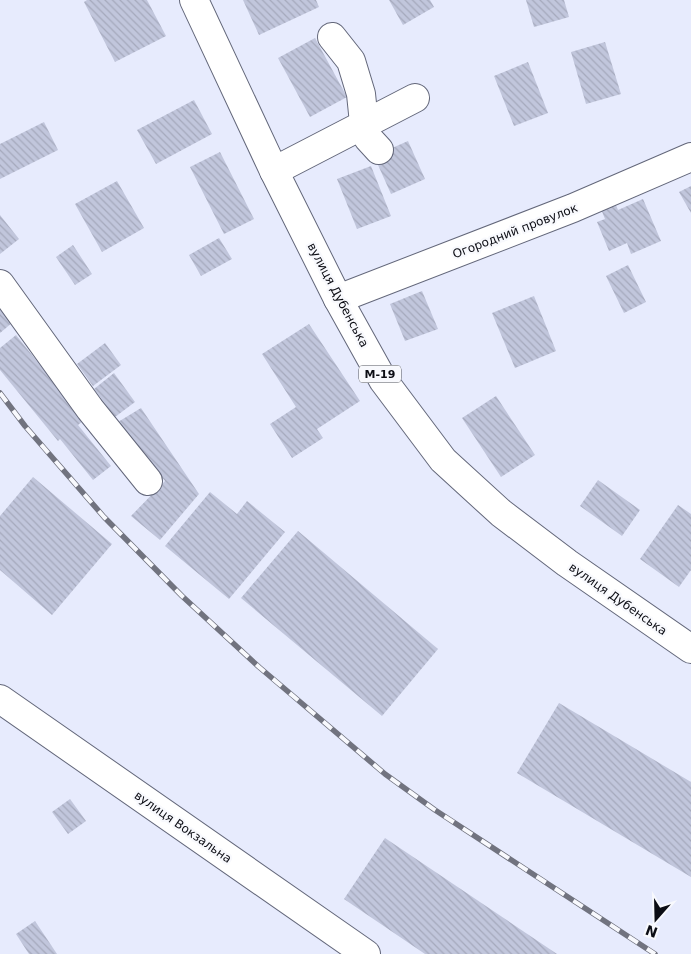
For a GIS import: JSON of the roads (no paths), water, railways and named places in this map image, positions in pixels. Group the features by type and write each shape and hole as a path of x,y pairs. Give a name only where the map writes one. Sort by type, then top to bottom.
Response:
{"main road":[{"name":"вулиця Дубенська","path":"194,0 274,171 338,299 383,380 443,460 501,513 567,563 691,649"},
{"path":"332,37 351,61 361,94 364,123 368,138 379,150"},
{"path":"274,171 415,98"},
{"name":"Огородний провулок","path":"338,299 573,208 691,157"},
{"path":"0,284 90,409 148,481"},
{"name":"вулиця Вокзальна","path":"0,699 366,954"}],"railway":[{"path":"0,393 25,426 104,517 182,596 259,667 385,774 435,810 655,954"}]}
